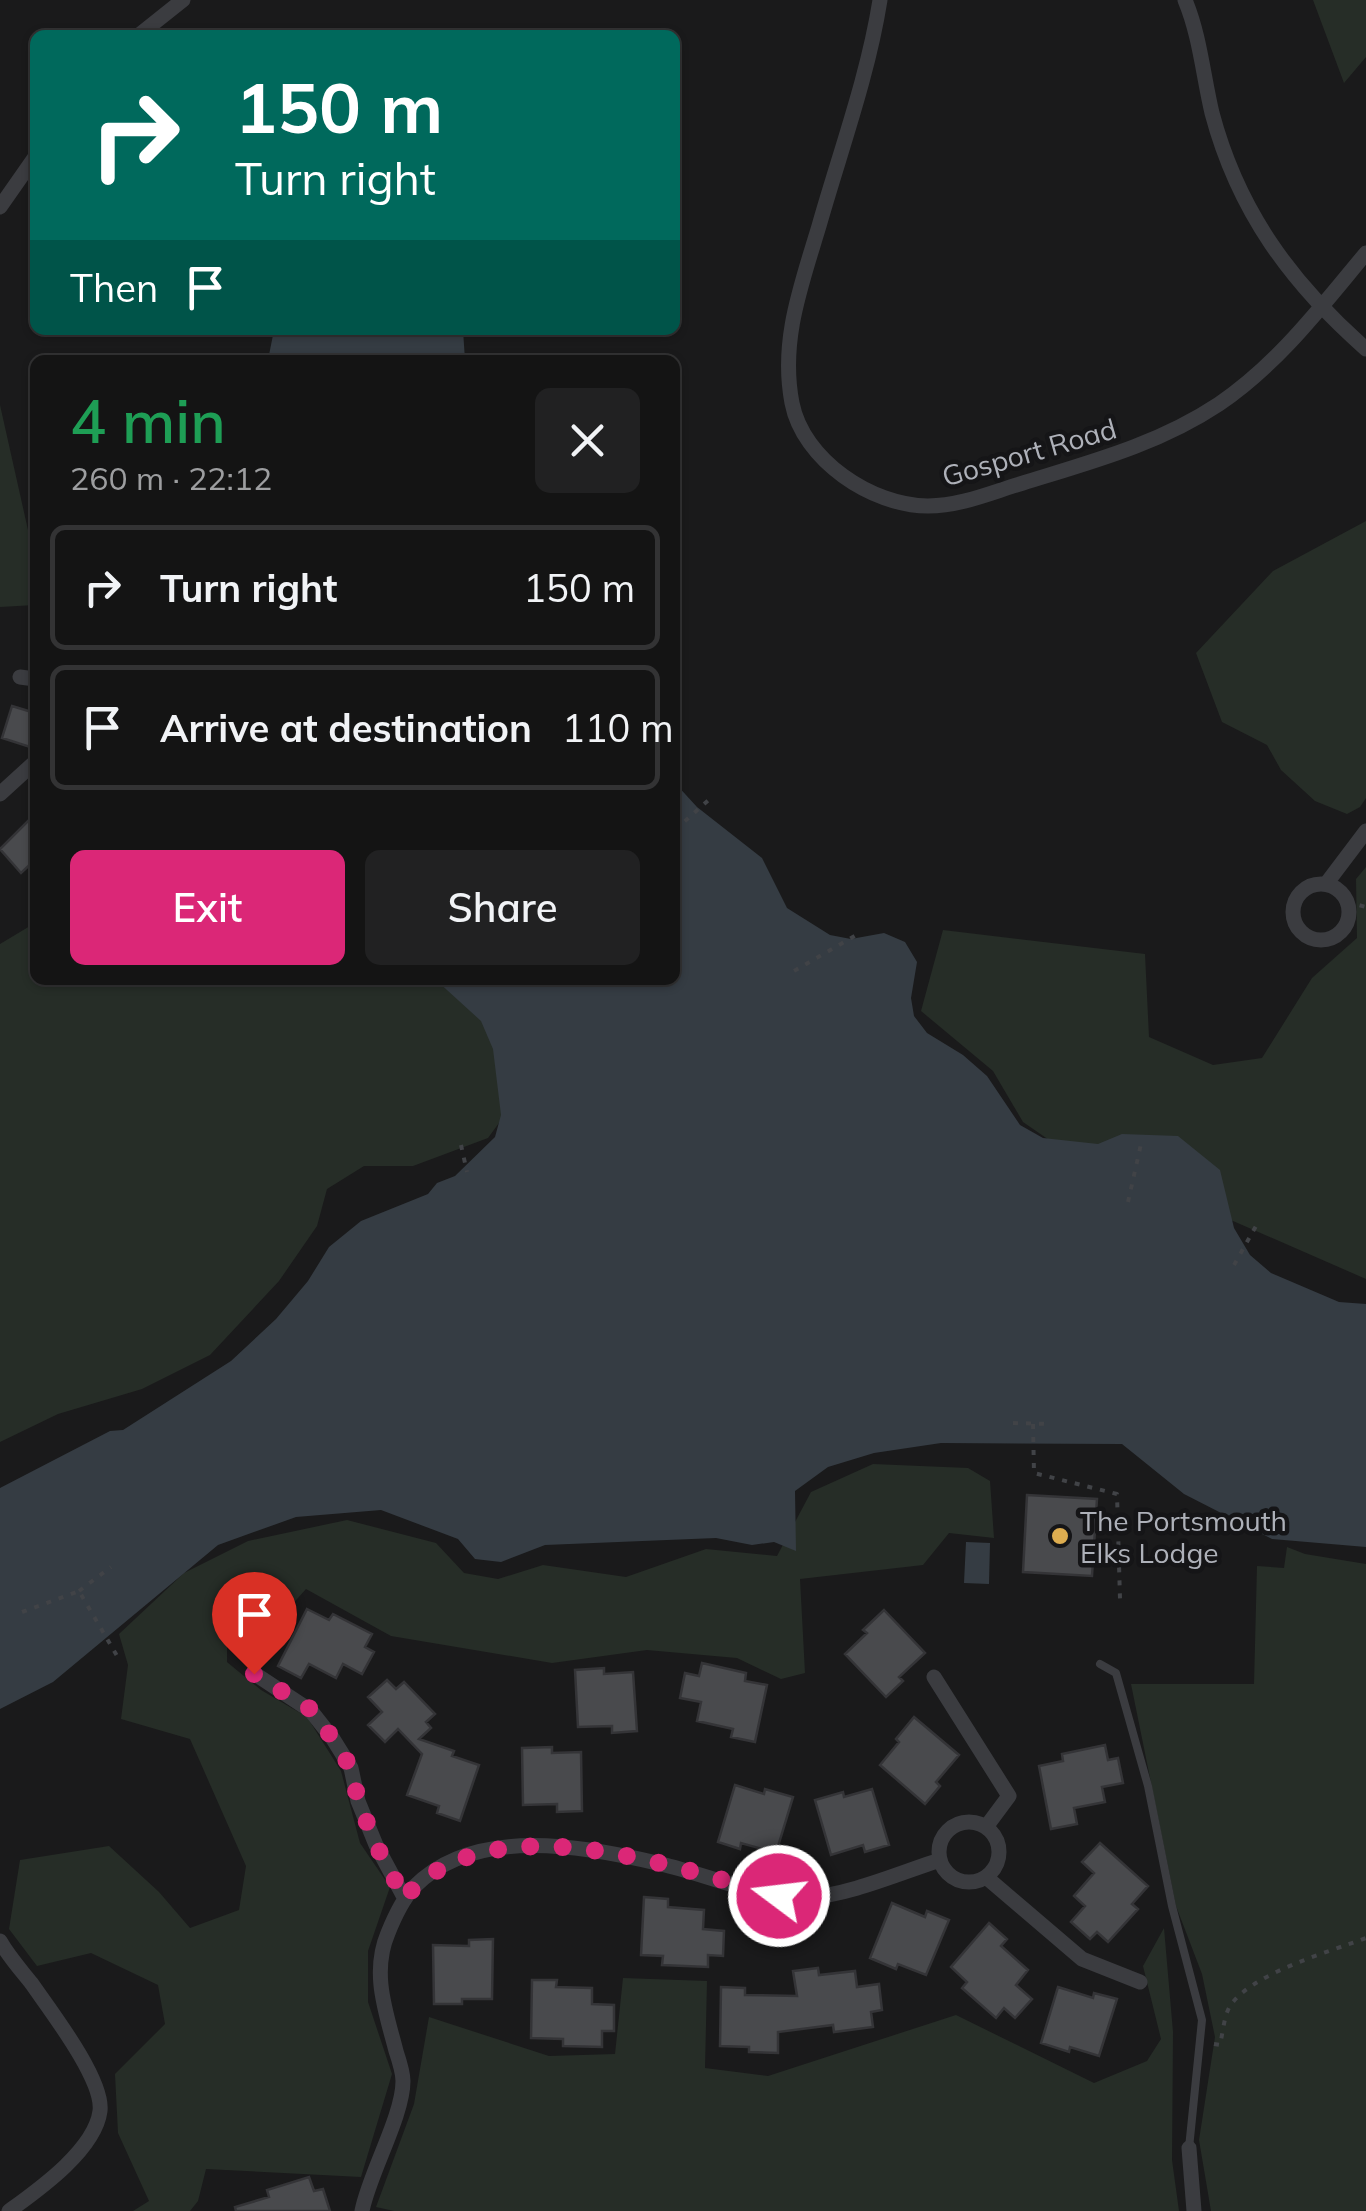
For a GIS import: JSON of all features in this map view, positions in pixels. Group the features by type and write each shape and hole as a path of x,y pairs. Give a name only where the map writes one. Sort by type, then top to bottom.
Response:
{"street":[{"path":"146,30 183,0"},
{"name":"Gosport Road","path":"880,0 788,338 787,360 793,409 809,440 838,472 878,496 929,506 966,501 1120,453 1186,425 1269,364 1366,253"},
{"path":"1185,0 1194,23 1212,111 1236,182 1270,242 1320,309 1366,349"},
{"path":"0,208 30,163"},
{"path":"0,794 30,767"},
{"path":"1326,884 1366,831"},
{"path":"1326,884 1342,894 1347,921 1335,935 1317,939 1301,931 1293,916 1296,898 1309,886 1326,884"},
{"path":"254,1674 312,1710 333,1739 351,1768 358,1800 376,1845 405,1899"},
{"path":"934,1677 1008,1796 986,1828"},
{"path":"974,1822 986,1828 995,1837 998,1860 986,1877 966,1882 955,1878 940,1860 939,1849 950,1828 974,1822"},
{"path":"362,2211 403,2082 379,1986 381,1958 387,1935 405,1899 424,1878 466,1856 517,1847 576,1848 659,1864 779,1896 811,1898 940,1860"},
{"path":"986,1877 1082,1959 1140,1982"},
{"path":"0,1941 81,2056 93,2080 100,2110 85,2144 38,2190 8,2211"},
{"path":"1190,2148 1194,2211"}],"lane":[{"path":"1100,1664 1116,1674 1148,1786 1172,1906 1202,2020 1190,2148"}],"path":[{"path":"680,825 712,796"},
{"path":"1346,902 1366,907"},
{"path":"794,970 858,934"},
{"path":"462,1144 466,1172"},
{"path":"1128,1202 1140,1144"},
{"path":"1234,1265 1256,1226"},
{"path":"1013,1422 1049,1424"},
{"path":"1033,1424 1034,1473 1117,1494 1120,1599"},
{"path":"22,1612 79,1591 111,1567"},
{"path":"79,1591 120,1661"},
{"path":"1200,2044 1220,2044 1228,2009 1259,1980 1366,1938"}],"shaded area":[{"path":"1313,0 1366,0 1366,57 1344,83"},
{"path":"273,335 463,335 465,355 269,355"},
{"path":"0,405 30,533 30,605 0,607"},
{"path":"1366,521 1366,798 1360,807 1347,814 1315,801 1281,770 1267,745 1222,722 1196,653 1273,571"},
{"path":"680,788 697,807 762,858 787,908 830,935 851,939 884,933 905,942 917,962 911,998 914,1016 927,1033 963,1055 987,1076 1020,1125 1043,1138 1098,1144 1122,1134 1178,1136 1220,1170 1234,1228 1250,1255 1271,1273 1339,1302 1366,1304 1366,1547 1272,1539 1184,1494 1122,1444 941,1443 874,1453 828,1467 795,1491 796,1551 774,1542 752,1545 716,1538 545,1545 501,1562 475,1559 458,1539 381,1510 296,1517 218,1545 53,1682 0,1709 0,1488 110,1431 123,1430 231,1361 276,1319 308,1281 329,1247 361,1221 428,1194 437,1183 455,1176 495,1137 501,1115 493,1049 481,1021 441,985 680,985"},
{"path":"1366,867 1366,1279 1052,1142 1023,1122 993,1071 921,1011 943,930 1145,954 1149,1037 1213,1065 1262,1058 1312,978 1357,938 1356,879"},
{"path":"30,926 30,985 455,985 481,1003 512,1105 488,1138 413,1166 364,1166 327,1189 317,1226 279,1281 210,1355 142,1389 58,1414 0,1442 0,944"},
{"path":"873,1464 968,1468 990,1481 994,1538 949,1533 923,1565 800,1579 805,1673 781,1679 737,1658 647,1650 552,1663 391,1636 306,1589 263,1637 227,1633 227,1662 261,1690 307,1717 341,1771 360,1843 390,1887 368,1951 368,2002 392,2074 361,2177 206,2169 198,2201 190,2211 133,2211 149,2201 118,2133 115,2074 165,2024 158,1985 91,1953 37,1966 9,1929 20,1860 109,1846 159,1892 190,1928 239,1910 246,1866 190,1739 121,1719 128,1665 119,1634 184,1573 248,1541 347,1520 436,1543 464,1573 498,1579 543,1565 626,1577 706,1549 777,1556 811,1492"},
{"path":"966,1542 990,1543 989,1584 964,1583"},
{"path":"1287,1547 1305,1554 1366,1564 1366,2211 1211,2211 1199,2140 1215,2037 1202,1974 1176,1906 1131,1684 1254,1684 1257,1566 1284,1568"},
{"path":"1164,1928 1173,2032 1172,2160 1179,2211 394,2211 376,2207 414,2104 429,2017 549,2056 615,2054 623,1978 707,1981 705,2068 768,2076 956,2015 1094,2083 1147,2061 1161,2039 1143,1966"}],"building":[{"path":"12,706 30,711 30,747 2,738"},
{"path":"30,819 30,865 21,873 0,849"},
{"name":"The Portsmouth Elks Lodge","path":"1027,1495 1097,1499 1092,1576 1023,1572"},
{"path":"307,1609 329,1620 333,1614 372,1634 365,1647 374,1652 362,1674 343,1664 336,1678 309,1664 301,1678 278,1666"},
{"path":"884,1610 925,1653 899,1677 903,1681 886,1697 845,1654"},
{"path":"702,1663 746,1673 745,1681 767,1685 755,1742 731,1737 733,1729 697,1721 701,1702 680,1698 685,1673 699,1676"},
{"path":"604,1668 604,1674 633,1672 637,1731 612,1733 612,1726 578,1727 575,1670"},
{"path":"387,1680 396,1689 404,1682 435,1714 426,1722 431,1728 419,1739 479,1765 460,1821 437,1813 439,1806 407,1795 422,1754 398,1729 385,1742 368,1725 382,1712 368,1697"},
{"path":"914,1717 959,1755 936,1782 940,1786 925,1804 880,1765"},
{"path":"1105,1745 1108,1760 1118,1758 1123,1783 1102,1787 1105,1802 1074,1808 1077,1824 1051,1829 1039,1766 1063,1761 1062,1754"},
{"path":"552,1747 552,1753 581,1752 582,1811 557,1812 557,1804 523,1805 522,1748"},
{"path":"735,1785 793,1797 776,1853 741,1843 740,1849 718,1842"},
{"path":"872,1789 889,1845 865,1852 863,1845 831,1855 815,1800"},
{"path":"1100,1843 1148,1886 1132,1904 1138,1909 1108,1942 1097,1932 1090,1939 1071,1922 1085,1906 1074,1896 1094,1873 1082,1862"},
{"path":"644,1897 668,1899 668,1907 704,1910 703,1929 724,1931 723,1956 708,1955 708,1967 662,1965 663,1956 641,1955"},
{"path":"892,1903 925,1917 927,1911 949,1920 926,1975 870,1958"},
{"path":"989,1923 1007,1939 1001,1946 1028,1970 1016,1985 1032,1999 1015,2018 1004,2008 996,2018 962,1988 967,1982 951,1967"},
{"path":"493,1939 492,1999 434,2004 433,1945 469,1946 469,1940"},
{"path":"818,1968 819,1975 855,1971 857,1987 879,1984 882,2010 871,2012 873,2027 834,2032 833,2025 778,2032 778,2053 720,2046 721,1987 745,1988 745,1995 797,1996 793,1971"},
{"path":"532,1980 557,1980 556,1987 592,1988 592,2004 614,2005 614,2031 602,2031 602,2047 563,2046 563,2039 531,2038"},
{"path":"1058,1987 1093,1998 1094,1993 1117,1999 1099,2056 1041,2043"},
{"path":"309,2177 314,2191 323,2189 330,2211 236,2211 235,2207 269,2197 267,2190"}],"place":[{"name":"The Portsmouth Elks Lodge","path":"1060,1536"}],"route":[{"path":"254,1674 312,1710 333,1739 351,1768 358,1800 376,1845 405,1899 424,1878 466,1856 517,1847 576,1848 632,1858 779,1896"}]}
